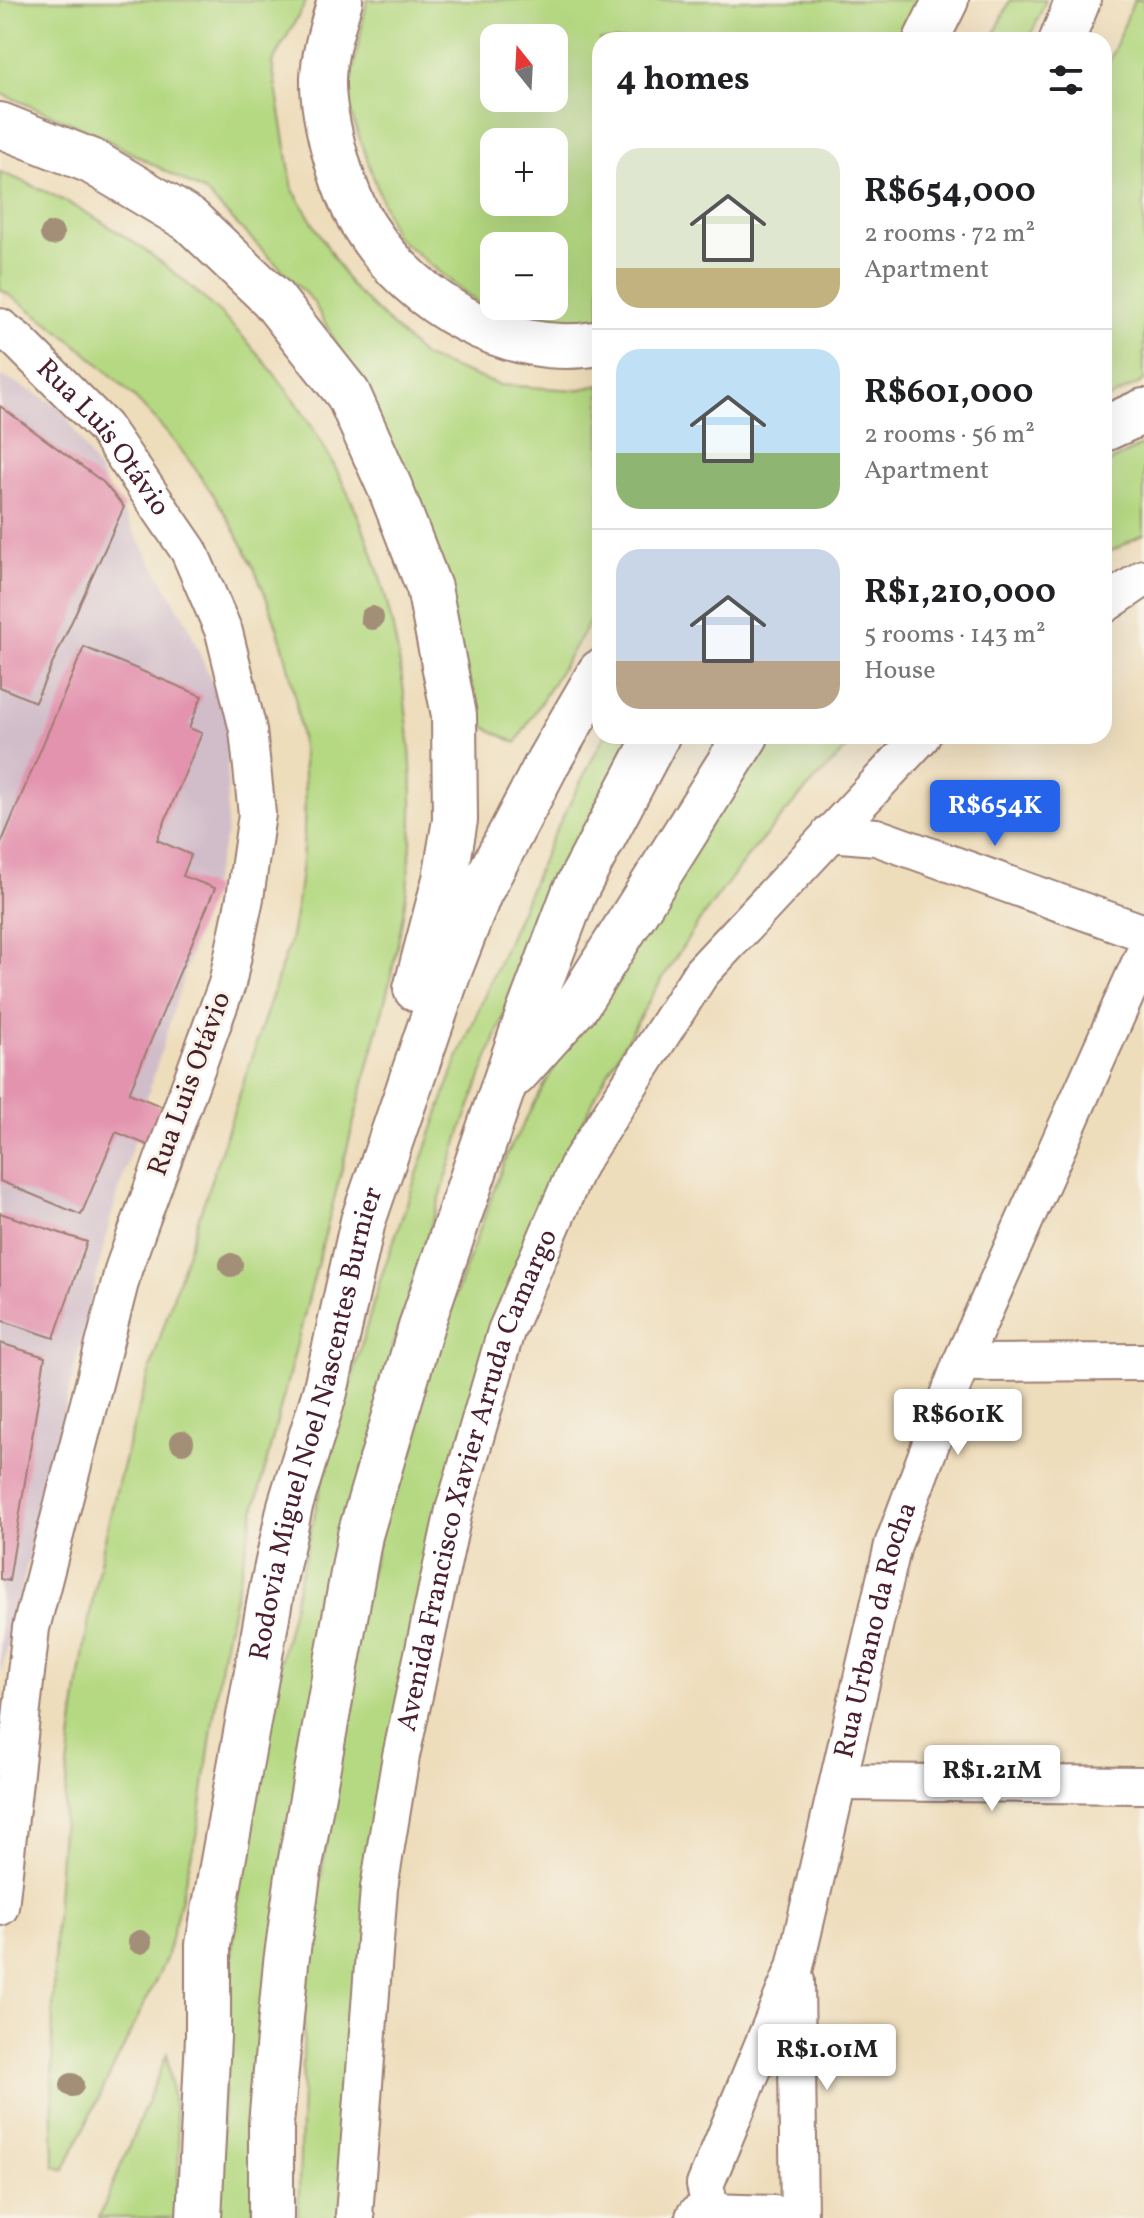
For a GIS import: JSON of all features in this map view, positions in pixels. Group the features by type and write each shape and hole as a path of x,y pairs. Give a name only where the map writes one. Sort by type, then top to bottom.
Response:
{"main road":[{"path":"340,0 323,77 338,165 365,229 402,274 461,319 520,341 578,348 592,345"},
{"path":"930,32 946,0"},
{"path":"958,32 971,0"},
{"path":"1065,32 1078,0"},
{"path":"0,125 91,161 190,220 272,298 348,394 390,488 429,588 454,715 455,820 445,879 406,1025 363,1221"},
{"path":"1112,425 1144,411"},
{"name":"Rodovia Miguel Noel Nascentes Burnier","path":"199,2218 208,2037 208,1945 271,1594 290,1506 325,1392 363,1221 448,974 479,894 592,686"},
{"path":"271,2218 271,2124 286,1963 298,1876 360,1535 422,1324 574,893 653,744"},
{"path":"503,1088 577,1005 741,744"},
{"path":"705,2217 774,2218"}],"street":[{"name":"Rua Luis Otávio","path":"0,327 17,340 104,427 189,551 224,632 248,730 257,814 245,898 227,984 124,1267 31,1628 0,1907"},
{"path":"1112,600 1144,578"},
{"name":"Avenida Francisco Xavier Arruda Camargo","path":"356,2218 365,2048 379,1888 399,1771 454,1510 506,1331 578,1165 701,973 914,744"},
{"path":"830,833 876,837 1144,933"},
{"name":"Rua Urbano da Rocha","path":"705,2217 705,2185 795,1967 893,1545 961,1363 1144,954"},
{"path":"961,1363 1144,1362"},
{"path":"840,1782 1144,1785"},
{"name":"Rua Urbano da Rocha","path":"795,1967 799,2218"}],"shaded area":[{"path":"0,375 61,407 187,623 228,721 227,833 111,1217 0,1676"}],"green space":[{"path":"0,0 307,0 272,63 293,190 351,286 424,357 499,385 576,390 592,387 592,618 516,743 481,725 419,497 313,301 205,192 94,133 0,93"},
{"path":"367,0 923,0 907,32 592,32 592,325 585,327 552,320 568,320 568,232 480,232 480,305 394,235 347,103"},
{"path":"1010,0 1046,0 1032,32 996,32"},
{"path":"1134,0 1144,0 1144,381 1112,397 1112,55"},
{"path":"0,172 54,196 105,224 154,257 200,295 242,336 280,381 342,481 377,567 399,658 412,776 409,870 395,960 255,1507 222,1656 198,1828 166,1959 64,2170 54,2166 53,2003 61,1841 79,1680 109,1520 139,1407 290,941 303,839 302,743 285,653 254,568 209,489 152,416 82,349 0,289"},
{"path":"1144,444 1144,534 1112,551 1112,461"},
{"path":"600,744 629,744 548,897 463,1125 393,1346 252,2218 219,2218 236,1891 269,1710 321,1486 379,1283 456,1063 549,844"},
{"path":"769,744 851,744 748,856 700,920 657,987 601,1085 551,1187 447,1476 347,2218 298,2218 305,1993 344,1712 361,1607 412,1415 507,1154 599,993 730,794"},
{"path":"167,2054 179,2145 177,2218 99,2218"}],"building":[{"path":"0,406 103,482 124,507 35,702 0,687"},
{"path":"84,647 202,696 189,728 202,733 157,840 191,855 183,876 215,888 129,1093 168,1109 152,1147 116,1132 81,1215 0,1181 0,846"},
{"path":"0,1213 87,1242 54,1338 0,1320"},
{"path":"0,1343 45,1357 9,1581 0,1579"}]}
